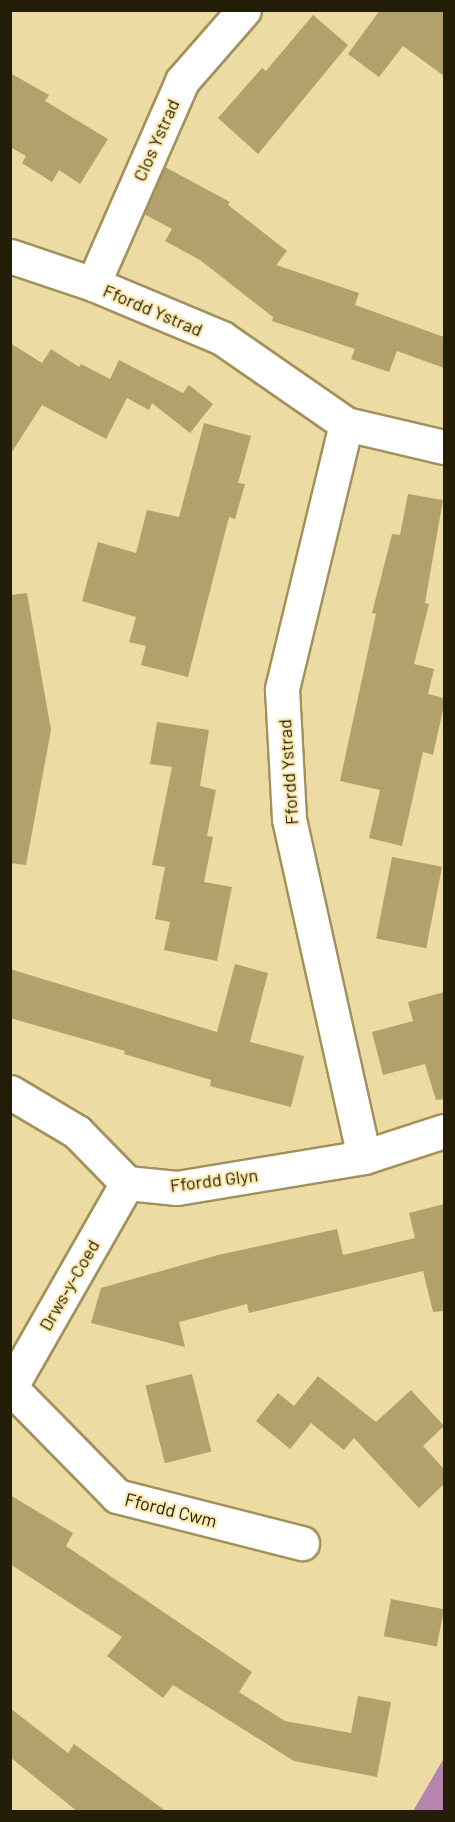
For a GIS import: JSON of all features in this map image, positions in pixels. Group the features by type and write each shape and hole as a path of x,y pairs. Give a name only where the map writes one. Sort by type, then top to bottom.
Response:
{"street":[{"name":"Clos Ystrad","path":"93,284 182,81 244,10"},
{"name":"Ffordd Ystrad","path":"10,256 93,284 222,338 346,423 444,447"},
{"name":"Ffordd Ystrad","path":"346,423 282,689 289,819 364,1157"},
{"path":"10,1092 77,1132 127,1183"},
{"name":"Ffordd Glyn","path":"127,1183 177,1188 364,1157 444,1131"},
{"name":"Drws-y-Coed","path":"11,1388 127,1183"},
{"name":"Ffordd Cwm","path":"11,1388 117,1497 302,1543"}],"shaded area":[{"path":"444,1758 444,1811 413,1811"}],"building":[{"path":"380,10 444,10 444,76 403,46 379,77 348,54"},
{"path":"313,15 348,45 258,154 218,118 262,68 266,71"},
{"path":"10,73 49,95 45,101 108,139 80,184 59,170 52,182 22,163 26,156 10,147"},
{"path":"165,167 230,202 228,205 287,251 276,265 359,293 355,305 444,337 444,368 397,351 389,372 351,359 355,349 272,321 273,317 200,260 165,241 172,229 144,214"},
{"path":"10,343 42,363 51,349 79,367 81,364 110,379 119,360 183,393 189,385 213,404 190,433 152,403 149,410 127,398 106,439 42,405 10,455"},
{"path":"204,423 251,436 238,483 245,484 235,519 229,517 188,677 141,665 146,646 129,642 136,617 82,601 98,542 136,553 147,510 179,517"},
{"path":"408,494 443,500 425,603 429,604 414,664 434,669 428,694 444,698 444,705 433,755 423,752 402,846 369,838 380,790 340,781 376,614 372,613 392,534 400,535"},
{"path":"27,593 51,730 26,865 10,863 10,595"},
{"path":"157,722 209,730 200,786 216,790 207,836 213,837 204,882 232,887 217,961 164,950 170,922 155,919 165,867 152,865 172,767 150,764"},
{"path":"392,857 442,867 426,948 376,938"},
{"path":"235,964 268,973 250,1042 304,1056 291,1107 210,1086 211,1080 124,1054 125,1051 10,1018 10,969 217,1032"},
{"path":"444,992 444,1099 436,1100 425,1064 383,1075 372,1032 413,1021 408,1002"},
{"path":"444,1204 444,1311 433,1312 423,1271 249,1313 247,1304 179,1322 185,1347 91,1323 101,1288 218,1255 337,1229 343,1255 415,1238 409,1213"},
{"path":"192,1374 211,1452 165,1463 145,1386"},
{"path":"318,1376 376,1422 411,1390 444,1426 423,1446 444,1469 444,1484 419,1508 354,1438 344,1450 311,1423 290,1449 256,1421 278,1393 294,1406"},
{"path":"10,1495 73,1533 66,1546 252,1672 239,1692 285,1721 351,1733 358,1696 391,1702 377,1777 294,1761 173,1685 163,1698 107,1656 122,1637 10,1564"},
{"path":"391,1599 444,1609 437,1647 384,1636"},
{"path":"10,1708 68,1753 74,1744 167,1812 78,1812 10,1757"}]}
